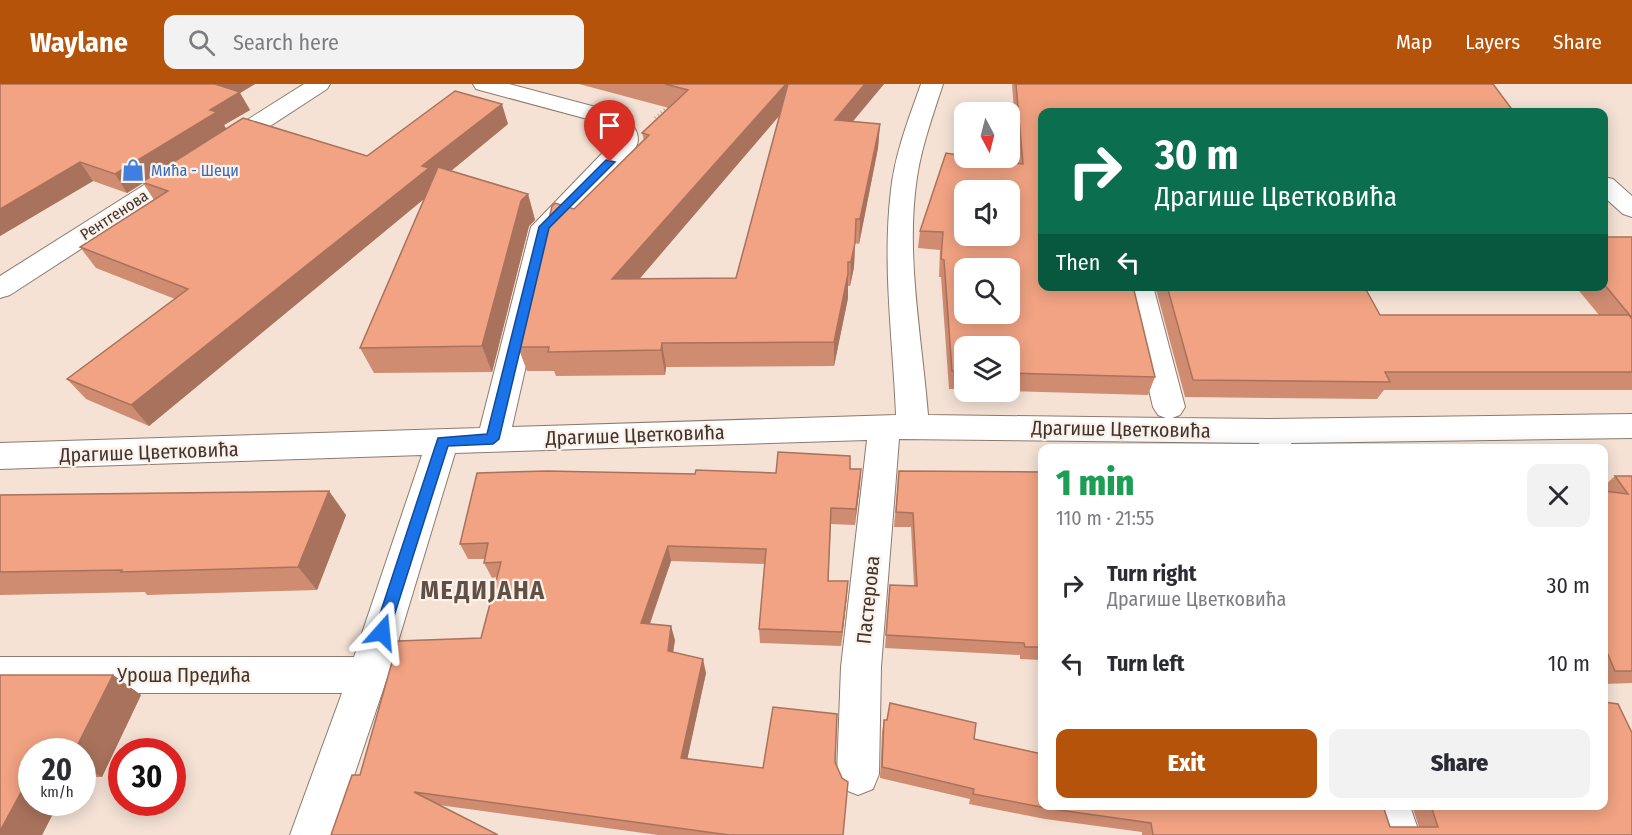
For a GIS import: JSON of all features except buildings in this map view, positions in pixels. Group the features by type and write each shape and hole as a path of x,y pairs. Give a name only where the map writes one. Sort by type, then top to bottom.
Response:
{"street":[{"name":"Рентгенова","path":"0,289 320,84"},
{"path":"484,84 569,97 623,125 627,135 626,146 544,227 493,439"},
{"name":"Пастерова","path":"858,774 861,667 898,427 903,188 915,135 932,84"},
{"path":"1140,291 1169,407"},
{"name":"Драгише Цветковића","path":"0,456 898,427 1274,440 1632,426"},
{"path":"312,835 368,675 443,441"},
{"name":"Уроша Предића","path":"0,675 368,675"},
{"path":"1390,810 1398,835"}],"place":[{"name":"Мића - Шеци","path":"133,170"}],"district":[{"name":"МЕДИЈАНА","path":"483,590"}],"route":[{"path":"382,632 443,441 493,439 544,227 610,162"}]}
